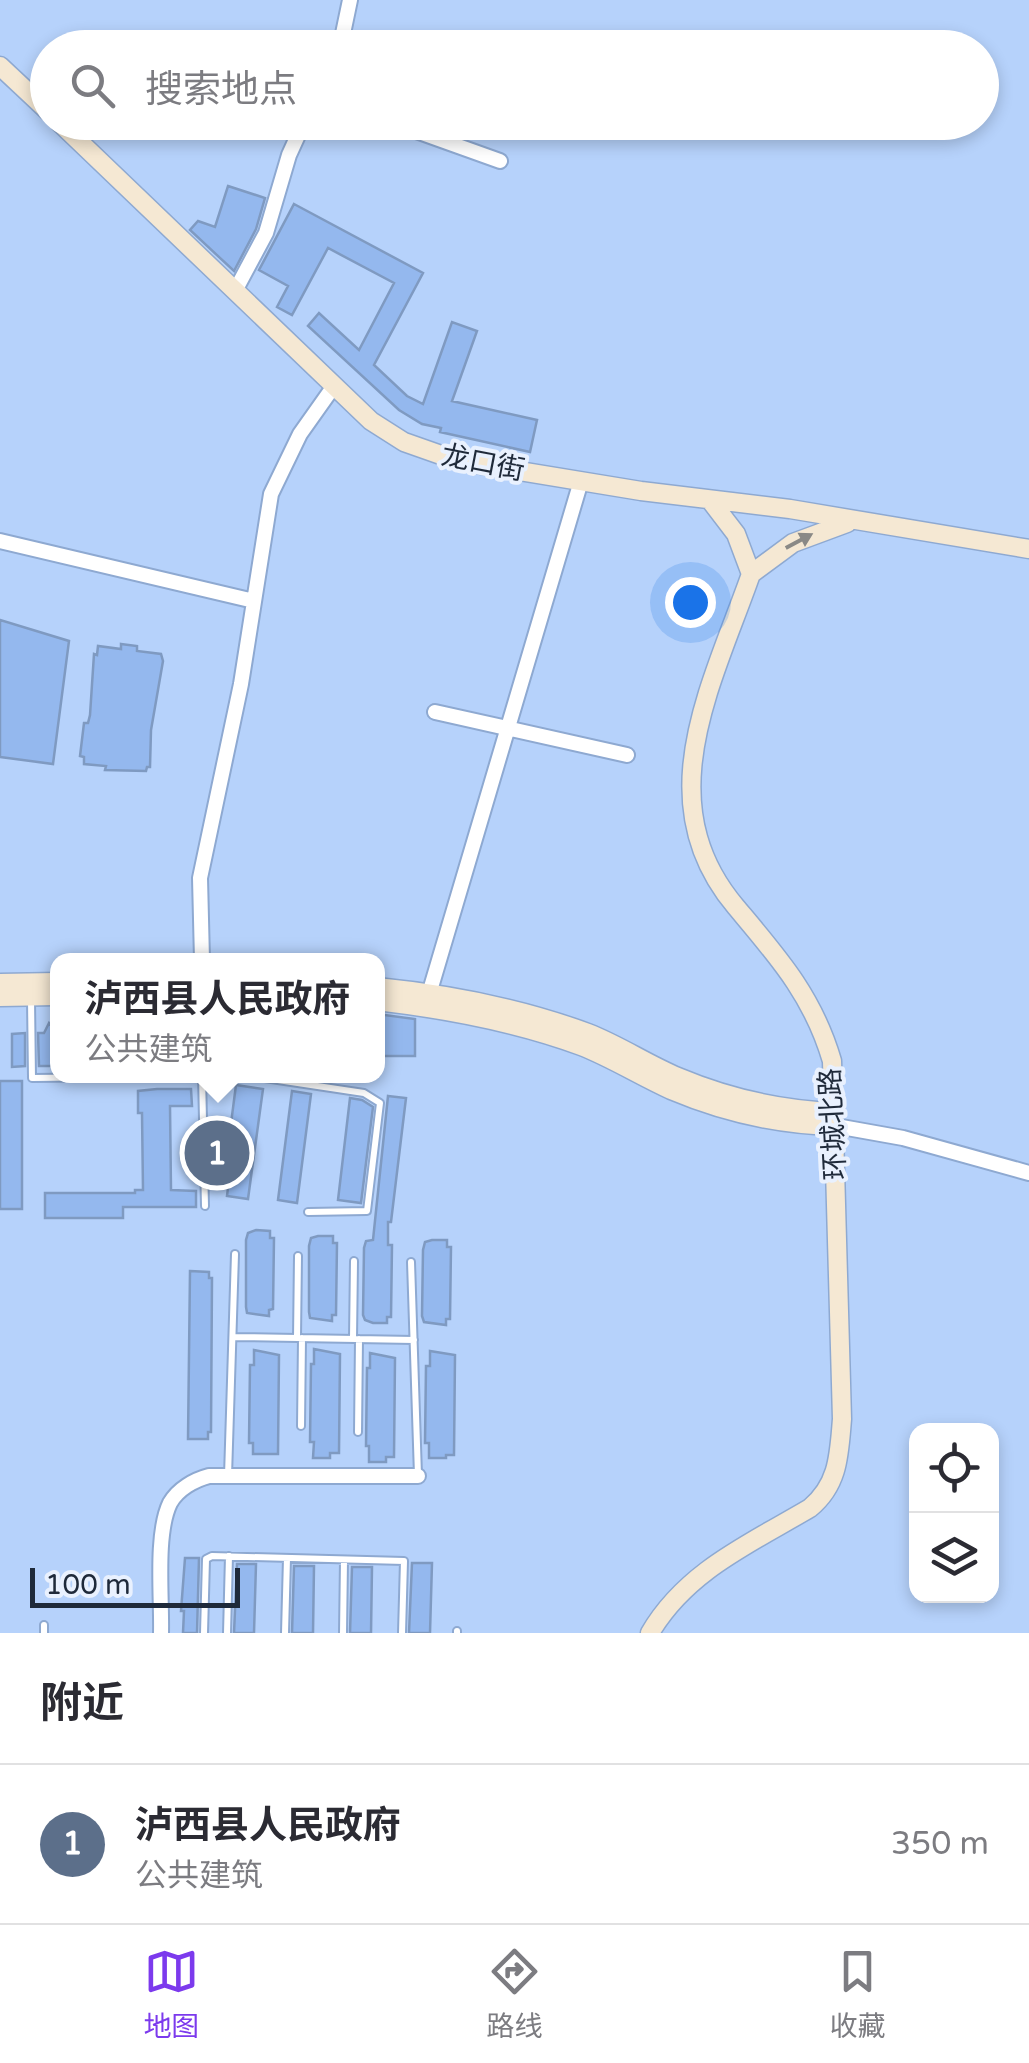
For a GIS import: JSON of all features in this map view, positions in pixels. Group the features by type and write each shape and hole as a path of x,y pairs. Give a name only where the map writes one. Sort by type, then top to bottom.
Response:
{"main road":[{"path":"0,66 30,94"},
{"name":"龙口街","path":"78,140 371,420 422,450 458,461 1029,549"},
{"path":"710,500 736,534 751,574 808,536 854,521"},
{"name":"环城北路","path":"650,1633 696,1577 810,1508 825,1494 834,1478 842,1419 832,1062 816,1014 799,984 718,884 698,846 691,816 690,773 708,696 751,574"},
{"path":"0,982 50,982"},
{"path":"385,988 429,994 566,1026 718,1092 836,1119"},
{"path":"0,997 50,996"},
{"path":"385,1003 472,1017 562,1040 672,1090 741,1114 796,1124 836,1119"}],"street":[{"path":"344,30 350,0"},
{"path":"235,291 266,233 296,140"},
{"path":"441,140 500,161"},
{"path":"202,953 200,878 240,684 271,494 300,434 334,386"},
{"path":"429,994 581,481"},
{"path":"0,541 254,601"},
{"path":"435,712 627,755"},
{"path":"836,1119 1029,1173"},
{"path":"161,1633 163,1524 170,1503 185,1487 201,1478 228,1476 418,1476"}],"lane":[{"path":"30,997 32,1078 50,1078"},
{"path":"202,1083 205,1206"},
{"path":"298,1083 364,1093 380,1103 367,1211 308,1212"},
{"path":"228,1476 236,1254"},
{"path":"298,1256 301,1426"},
{"path":"354,1261 358,1432"},
{"path":"412,1262 418,1476"},
{"path":"234,1337 414,1340"},
{"path":"204,1633 206,1559 212,1556 404,1561 402,1633"},
{"path":"227,1633 229,1556"},
{"path":"285,1633 286,1558"},
{"path":"343,1633 344,1560"}],"building":[{"path":"228,186 265,198 256,229 234,271 190,230 198,221 215,227"},
{"path":"294,204 423,273 374,365 407,396 423,404 452,322 477,331 452,401 537,420 530,452 440,432 441,428 422,424 399,410 308,326 319,313 359,350 394,283 328,248 292,315 277,307 288,286 259,270"},
{"path":"0,620 69,641 53,764 0,757"},
{"path":"121,644 161,654 163,661 151,730 150,767 146,771 105,770 106,766 84,764 84,757 80,756 84,723 88,723 90,715 94,654 97,655 98,646 121,649"},
{"path":"385,1015 415,1019 415,1056 385,1056"},
{"path":"49,1023 50,1066 39,1066 38,1033 44,1033"},
{"path":"25,1033 25,1066 12,1067 12,1034"},
{"path":"0,1081 22,1081 22,1209 0,1209"},
{"path":"236,1085 263,1089 248,1199 227,1196"},
{"path":"191,1089 192,1106 170,1106 171,1190 196,1191 196,1207 123,1207 123,1218 45,1218 45,1193 143,1190 138,1091"},
{"path":"292,1091 311,1094 297,1203 278,1200"},
{"path":"388,1096 406,1098 388,1222 388,1245 392,1245 391,1317 387,1317 387,1323 373,1323 363,1315 364,1248 366,1241 373,1240"},
{"path":"350,1098 373,1107 361,1203 338,1200"},
{"path":"270,1231 270,1238 274,1238 273,1309 269,1316 247,1313 246,1307 246,1240 248,1233"},
{"path":"333,1236 333,1243 337,1243 336,1315 332,1315 332,1321 310,1318 309,1312 309,1246 311,1238"},
{"path":"447,1240 447,1247 451,1247 450,1319 446,1319 446,1325 424,1322 422,1316 423,1250 425,1242"},
{"path":"190,1271 209,1272 212,1278 208,1439 188,1439"},
{"path":"314,1349 340,1354 339,1453 330,1453 330,1458 313,1458 314,1442 310,1442"},
{"path":"254,1350 279,1355 278,1454 253,1454 253,1443 249,1443 250,1365 254,1365"},
{"path":"430,1351 455,1355 454,1455 446,1458 429,1458 429,1443 425,1443 426,1366 430,1366"},
{"path":"370,1353 395,1358 394,1457 386,1457 386,1462 369,1462 366,1446"},
{"path":"185,1558 199,1558 197,1633 183,1633"},
{"path":"412,1563 432,1563 430,1633 409,1633"},
{"path":"237,1564 256,1564 254,1633 234,1633"},
{"path":"294,1566 314,1566 313,1633 292,1633"},
{"path":"352,1567 372,1567 371,1633 350,1633"}],"place":[{"name":"泸西县人民政府","path":"217,1153"}]}
